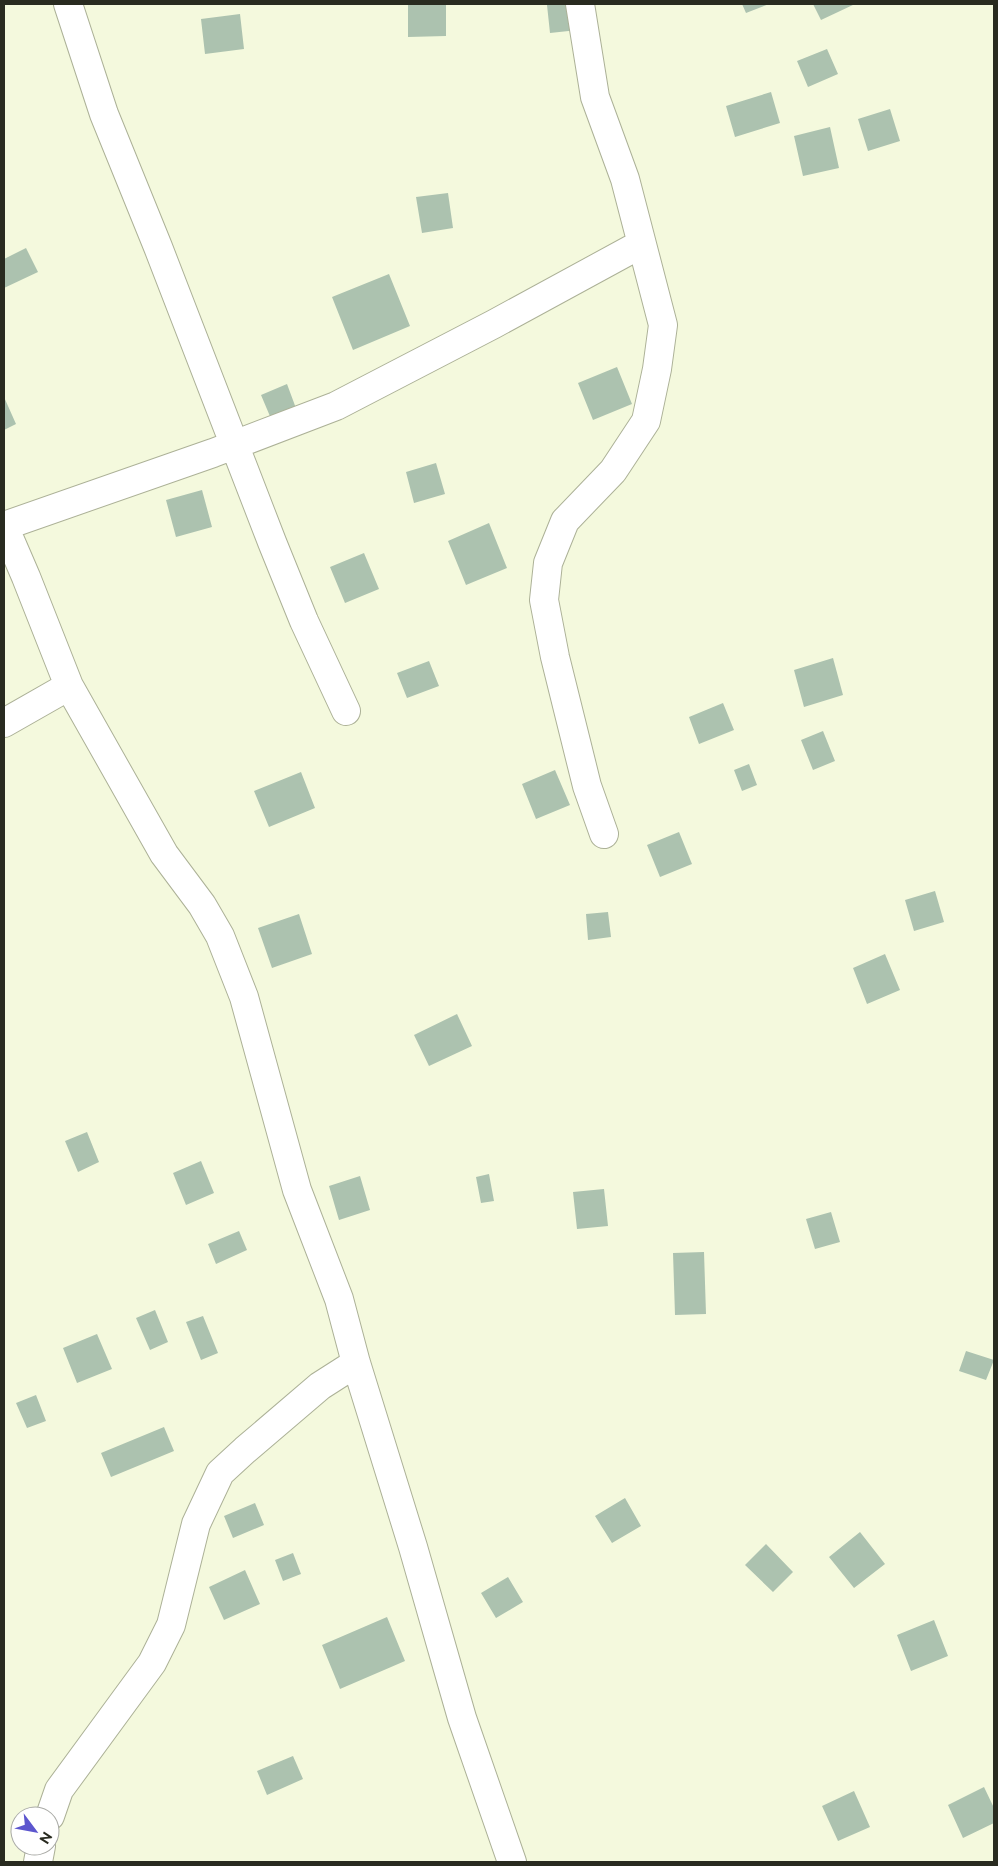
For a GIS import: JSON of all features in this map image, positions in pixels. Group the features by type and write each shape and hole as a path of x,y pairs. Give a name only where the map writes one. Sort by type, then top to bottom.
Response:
{"street":[{"path":"68,4 104,114 234,445 304,621 346,711"},
{"path":"580,4 595,97 625,179 663,325 657,369 646,420 613,471 565,521 548,563 544,600 555,657 587,786 604,834"},
{"path":"512,1862 462,1718 339,1299 297,1190 244,997 220,936 202,905 164,854 69,686 4,526 234,445 336,406 494,324 641,244"},
{"path":"4,723 69,686"},
{"path":"53,1806 59,1790 152,1663 171,1625 196,1524 220,1473 320,1386 356,1362"}],"building":[{"path":"446,4 446,36 408,37 408,5"},
{"path":"575,4 578,30 550,33 547,5"},
{"path":"742,4 769,4 746,13"},
{"path":"813,4 855,4 821,20"},
{"path":"240,14 244,49 205,54 201,19"},
{"path":"827,49 838,74 808,87 797,61"},
{"path":"771,92 780,123 735,137 726,106"},
{"path":"890,109 900,141 868,151 858,119"},
{"path":"830,127 839,168 803,176 794,136"},
{"path":"448,193 453,228 422,233 416,197"},
{"path":"26,248 38,272 4,288 4,259"},
{"path":"389,274 410,326 353,350 332,297"},
{"path":"617,367 632,404 593,420 578,383"},
{"path":"287,384 297,411 272,421 261,395"},
{"path":"4,397 16,424 4,430"},
{"path":"436,463 445,494 414,503 406,472"},
{"path":"202,490 212,527 176,537 166,500"},
{"path":"489,523 507,568 466,585 448,541"},
{"path":"364,553 379,589 345,603 330,567"},
{"path":"833,658 843,695 804,707 794,670"},
{"path":"429,661 439,686 407,698 397,673"},
{"path":"723,703 734,730 699,744 689,717"},
{"path":"823,731 835,761 813,770 801,740"},
{"path":"749,764 757,785 742,791 734,770"},
{"path":"555,770 570,805 536,819 522,784"},
{"path":"301,772 315,808 269,827 254,791"},
{"path":"679,832 692,864 660,877 647,845"},
{"path":"935,891 944,922 914,931 905,900"},
{"path":"608,912 611,937 588,940 586,914"},
{"path":"299,914 312,954 272,968 258,928"},
{"path":"885,954 900,990 867,1004 853,968"},
{"path":"457,1014 472,1046 429,1066 414,1035"},
{"path":"87,1132 99,1162 78,1172 65,1141"},
{"path":"201,1161 214,1193 186,1205 173,1173"},
{"path":"489,1174 494,1201 481,1203 476,1177"},
{"path":"360,1176 370,1210 339,1220 329,1186"},
{"path":"604,1189 608,1226 577,1229 573,1192"},
{"path":"831,1212 840,1242 815,1249 806,1219"},
{"path":"239,1231 247,1250 216,1264 208,1244"},
{"path":"704,1252 706,1314 675,1315 673,1253"},
{"path":"155,1310 168,1342 150,1350 136,1318"},
{"path":"203,1316 218,1353 201,1360 186,1322"},
{"path":"97,1334 112,1369 77,1383 63,1348"},
{"path":"966,1351 994,1360 986,1380 959,1371"},
{"path":"36,1395 46,1421 27,1428 16,1403"},
{"path":"164,1427 174,1451 111,1477 101,1453"},
{"path":"625,1498 641,1526 612,1543 595,1516"},
{"path":"255,1503 264,1525 233,1538 224,1516"},
{"path":"860,1532 885,1564 854,1588 829,1557"},
{"path":"766,1544 793,1572 773,1592 745,1565"},
{"path":"293,1553 301,1574 283,1581 275,1560"},
{"path":"245,1570 260,1604 224,1620 209,1587"},
{"path":"508,1577 523,1602 496,1618 481,1593"},
{"path":"387,1617 405,1661 340,1689 322,1645"},
{"path":"934,1620 948,1656 911,1671 897,1635"},
{"path":"293,1756 303,1779 267,1795 257,1771"},
{"path":"984,1787 994,1808 994,1823 963,1838 948,1805"},
{"path":"854,1791 870,1827 838,1841 822,1806"}]}
